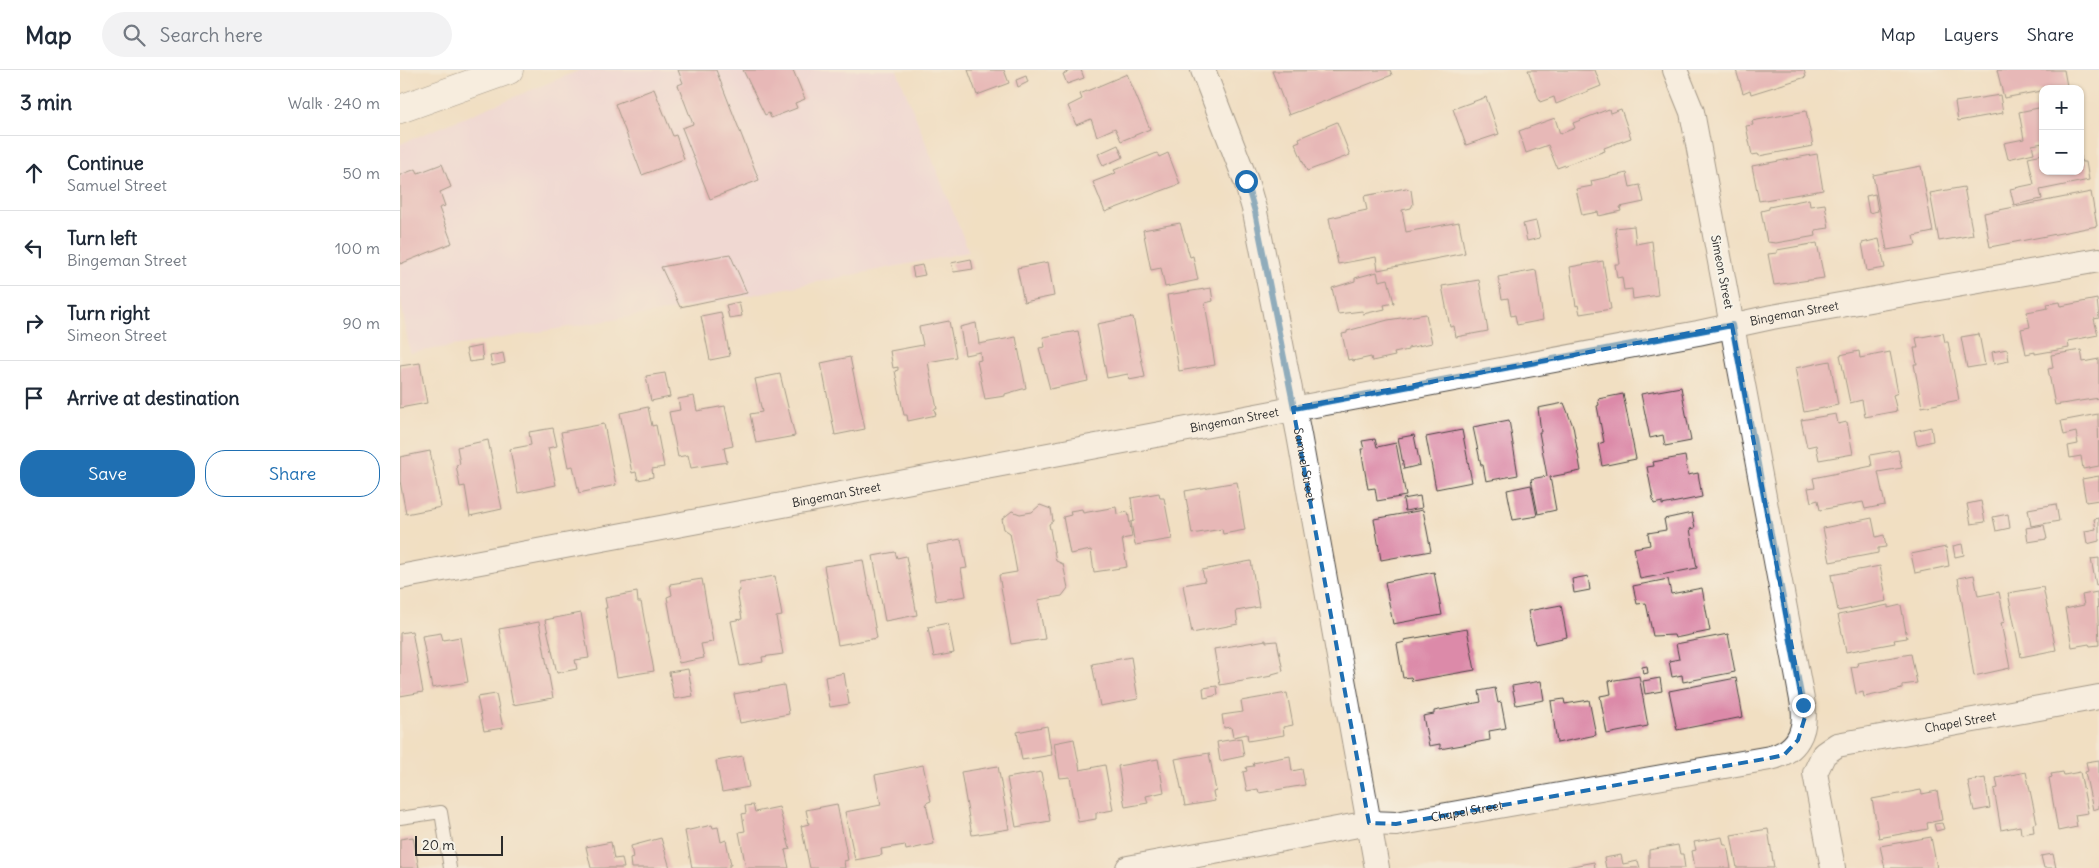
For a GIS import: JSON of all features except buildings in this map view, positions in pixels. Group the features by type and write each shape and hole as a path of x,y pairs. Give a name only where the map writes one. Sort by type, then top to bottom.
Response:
{"main road":[{"path":"400,109 509,70"}],"street":[{"name":"Samuel Street","path":"1203,70 1246,181 1255,212 1294,408 1377,868"},
{"name":"Simeon Street","path":"1675,70 1692,112 1805,717 1798,740"},
{"name":"Bingeman Street","path":"400,577 1732,325 2099,260"},
{"name":"Chapel Street","path":"1833,868 1815,772 1824,754 1837,744 2099,697"},
{"name":"Chapel Street","path":"1128,868 1369,823 1396,824 1770,758 1784,755 1798,740"}],"lane":[{"path":"400,818 441,812 450,868"}],"highlighted area":[{"path":"1732,325 1805,717 1798,740 1784,755 1770,758 1396,824 1369,823 1293,408"}],"shaded area":[{"path":"580,70 897,70 969,252 679,309 410,353 400,297 400,144"}],"route":[{"path":"1246,181 1255,212 1294,408 1698,333 1732,325 1803,705"}]}
